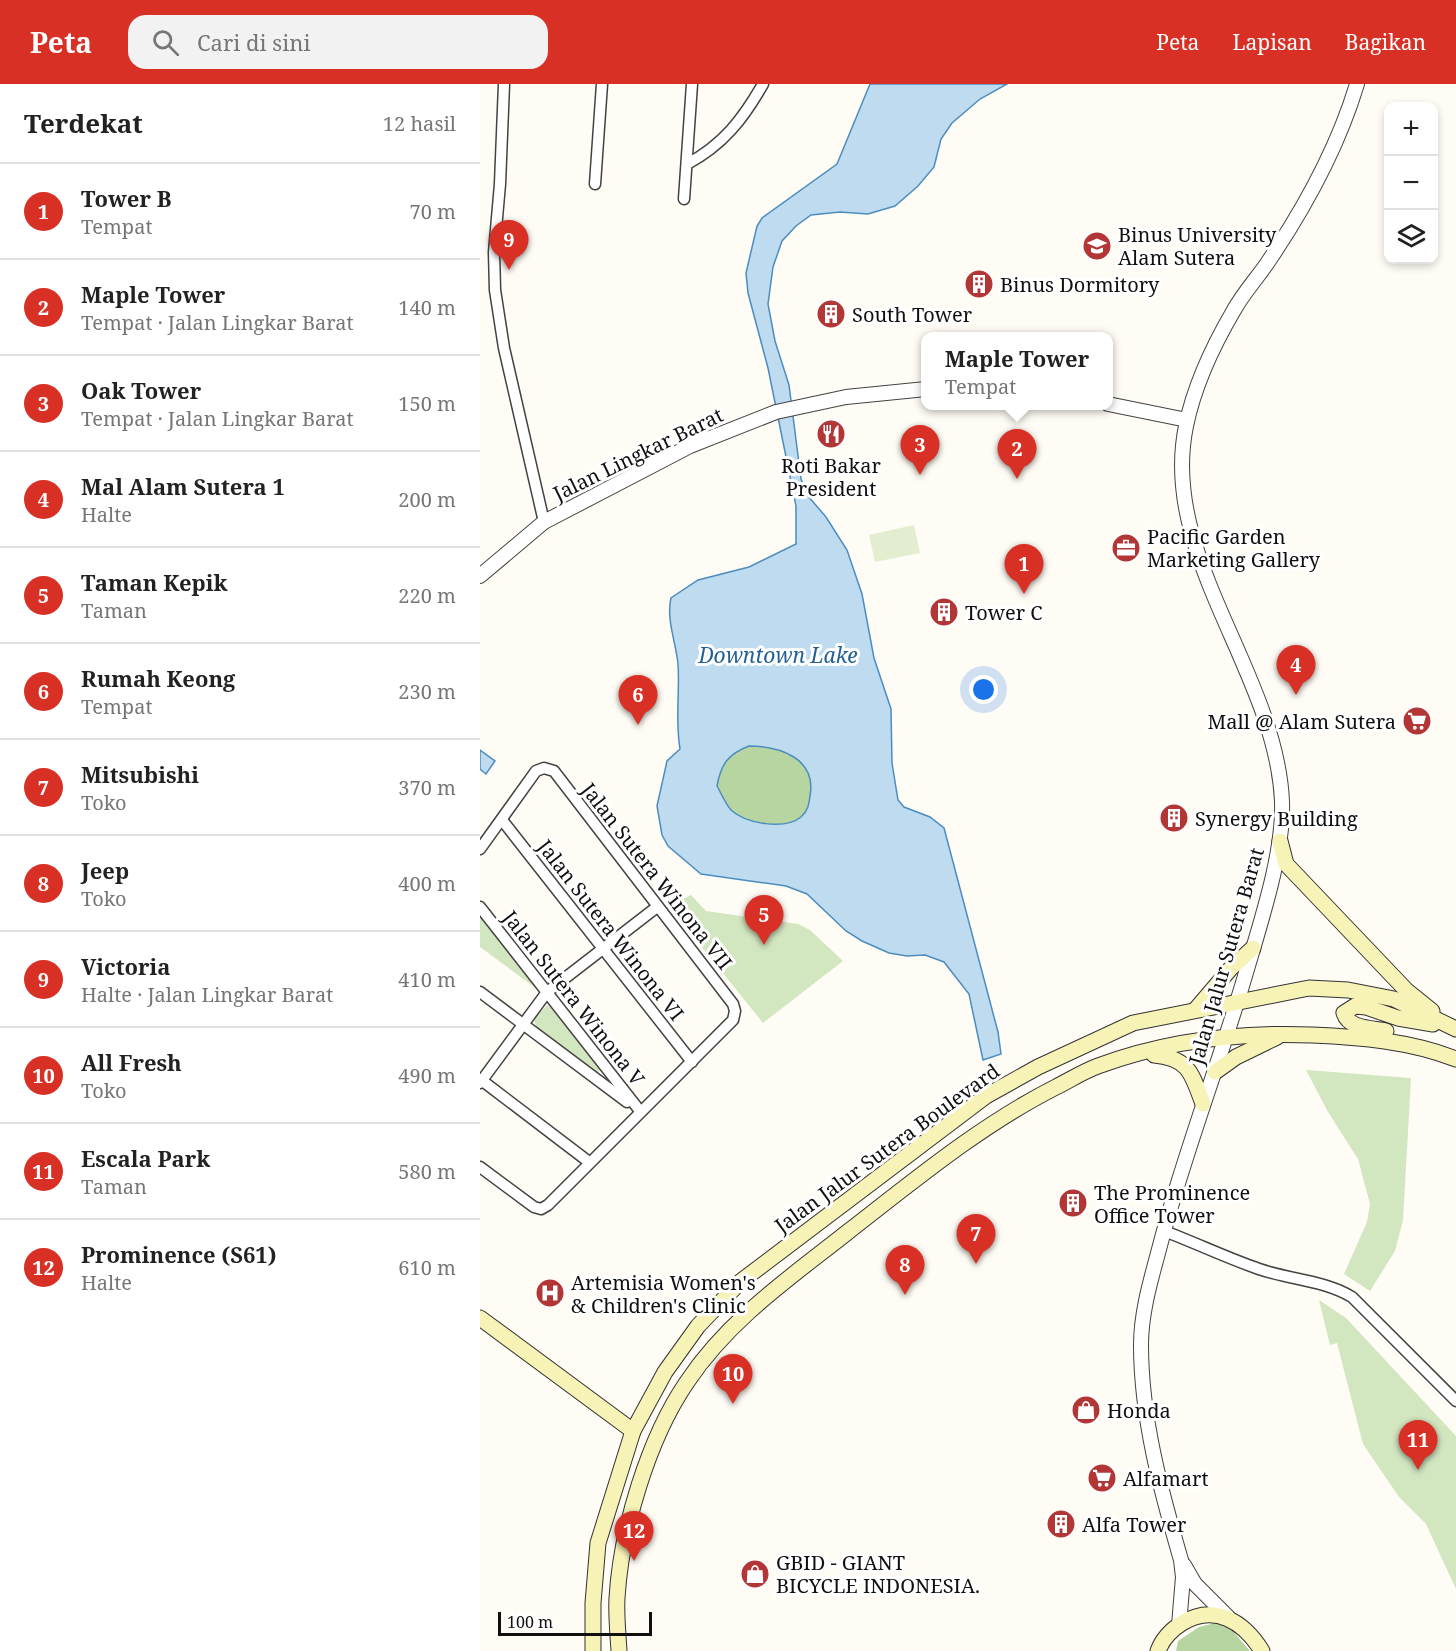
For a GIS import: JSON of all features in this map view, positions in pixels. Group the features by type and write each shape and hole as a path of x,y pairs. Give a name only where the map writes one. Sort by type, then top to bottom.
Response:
{"main road":[{"path":"1280,841 1286,864 1406,990 1455,1029"},
{"path":"1196,1009 1253,948"},
{"name":"Jalan Jalur Sutera Boulevard","path":"593,1651 592,1603 597,1543 633,1431 672,1362 698,1326 740,1282 976,1104 1038,1067 1133,1023 1310,988 1348,990 1395,999 1455,1029"},
{"path":"1450,1056 1388,1031 1352,1024 1346,1020 1344,1013 1347,1008 1366,1007 1398,1018 1455,1029"},
{"path":"619,1651 616,1601 622,1545 638,1491 658,1438 685,1384 718,1341 755,1305 913,1180 996,1120 1096,1066 1139,1054 1228,1035 1282,1034 1372,1038 1450,1056"},
{"path":"1215,1072 1236,1057 1282,1034"},
{"path":"1139,1054 1172,1057 1189,1069 1203,1104"},
{"path":"480,1318 633,1431"},
{"path":"1158,1651 1164,1639 1179,1625 1197,1616 1213,1613 1228,1617"},
{"name":"Jalan Jalur Sutera Barat","path":"1228,1617 1245,1629 1262,1651"}],"street":[{"name":"Jalan Lingkar Barat","path":"504,84 500,184 494,252 495,290 504,348 544,522"},
{"path":"595,184 602,84"},
{"path":"684,199 692,84"},
{"path":"687,164 707,154 728,136 747,113 763,84"},
{"name":"Jalan Jalur Sutera Barat","path":"1179,1625 1183,1577 1181,1560 1149,1435 1141,1371 1142,1323 1164,1231 1203,1104 1228,1035 1253,948 1280,841 1282,797 1267,727 1254,686 1198,558 1187,506 1181,453 1187,420 1209,363 1234,309 1271,258 1330,158 1340,137 1357,84"},
{"name":"Jalan Lingkar Barat","path":"480,576 544,522 690,446 776,411 846,397 921,390"},
{"path":"1113,405 1187,420"},
{"name":"Jalan Sutera Winona VII","path":"502,820 536,771 544,768 554,771 733,1004 735,1011 733,1020 692,1062"},
{"path":"480,849 502,820"},
{"name":"Jalan Sutera Winona VI","path":"502,820 692,1062"},
{"name":"Jalan Sutera Winona V","path":"480,907 640,1111"},
{"path":"590,1162 481,1081 547,993 657,907"},
{"path":"480,992 640,1111"},
{"path":"480,1167 534,1207 541,1209 692,1062"},
{"path":"1164,1231 1260,1269 1312,1280 1336,1288 1352,1297 1456,1401"},
{"name":"Jalan Jalur Sutera Barat","path":"1181,1560 1195,1584 1228,1617"}],"green space":[{"path":"914,525 920,553 875,562 869,535"},
{"path":"749,746 772,748 802,763 811,783 809,805 801,817 785,823 766,824 746,819 731,810 717,786 723,766 731,756"},
{"path":"691,895 706,911 798,924 810,930 843,961 763,1023 669,906"},
{"path":"480,915 537,989 480,947"},
{"path":"547,1005 551,1007 600,1070 598,1072 536,1027 534,1019"},
{"path":"1306,1070 1411,1078 1403,1220 1395,1251 1370,1291 1344,1274 1367,1222 1370,1204 1358,1159 1328,1112"},
{"path":"1319,1300 1346,1318 1456,1436 1456,1589 1426,1524 1399,1497 1363,1444 1337,1343 1330,1345"},
{"path":"1215,1623 1231,1629 1250,1651 1176,1651 1178,1641 1199,1627"}],"water":[{"name":"Downtown Lake","path":"870,84 1007,84 980,99 952,123 941,139 934,167 918,186 895,206 868,214 840,212 811,215 796,226 782,241 773,267 768,304 775,341 789,385 801,479 808,496 826,517 847,550 862,594 874,658 891,709 892,763 898,800 904,807 930,817 944,828 998,1032 1001,1054 983,1060 969,994 944,962 925,955 907,956 889,953 862,941 846,931 807,894 786,886 701,874 668,846 662,835 657,806 667,761 680,749 678,664 670,623 671,598 698,580 749,567 796,544 796,506 768,368 748,293 746,273 757,226 762,218 837,164","holes":["749,746 772,748 793,757 802,763 808,772 811,783 809,805 803,815 794,821 766,824 746,819 731,810 717,786 723,766 731,756"]},
{"path":"480,750 495,761 486,774 480,769"}],"place":[{"name":"Binus University Alam Sutera","path":"1097,246"},
{"name":"Victoria","path":"509,270"},
{"name":"Binus Dormitory","path":"979,284"},
{"name":"South Tower","path":"831,314"},
{"name":"Roti Bakar President","path":"831,434"},
{"name":"Oak Tower","path":"920,475"},
{"name":"Maple Tower","path":"1017,479"},
{"name":"Pacific Garden Marketing Gallery","path":"1126,548"},
{"name":"Tower B","path":"1024,594"},
{"name":"Tower C","path":"944,612"},
{"name":"Mal Alam Sutera 1","path":"1296,695"},
{"name":"Mall @ Alam Sutera","path":"1417,721"},
{"name":"Rumah Keong","path":"638,725"},
{"name":"Synergy Building","path":"1174,818"},
{"name":"Taman Kepik","path":"764,945"},
{"name":"The Prominence Office Tower","path":"1073,1203"},
{"name":"Mitsubishi","path":"976,1264"},
{"name":"Artemisia Women's & Children's Clinic","path":"550,1293"},
{"name":"Jeep","path":"905,1295"},
{"name":"All Fresh","path":"733,1404"},
{"name":"Honda","path":"1086,1410"},
{"name":"Escala Park","path":"1418,1470"},
{"name":"Alfamart","path":"1102,1478"},
{"name":"Alfa Tower","path":"1061,1524"},
{"name":"Prominence (S61)","path":"634,1561"},
{"name":"GBID - GIANT BICYCLE INDONESIA.","path":"755,1574"}]}
